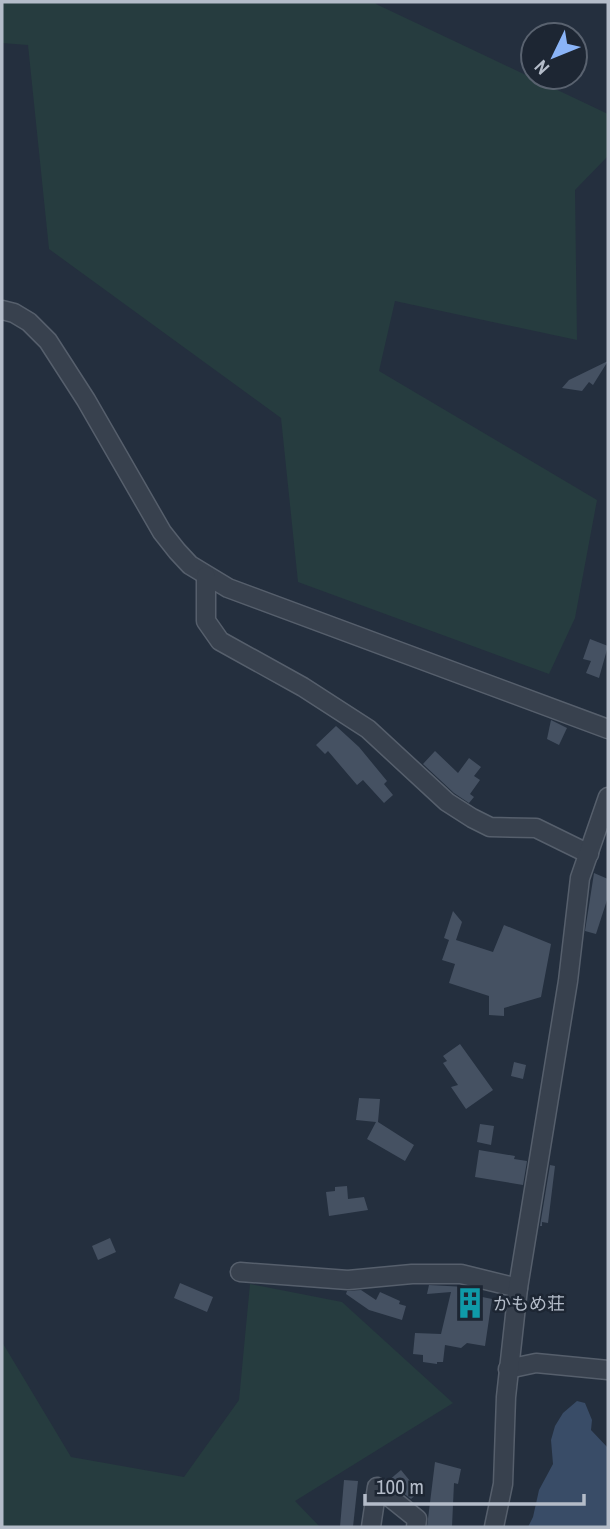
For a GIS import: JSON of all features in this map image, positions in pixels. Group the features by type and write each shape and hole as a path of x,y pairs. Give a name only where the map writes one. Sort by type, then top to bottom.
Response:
{"street":[{"path":"2,310 29,322 48,341 79,388 162,532 190,565 228,588 608,729"},
{"path":"206,576 206,621 220,641 303,687 368,729 447,802 472,818 490,827 536,828 589,854"},
{"path":"494,1527 503,1484 508,1369 568,981 580,878 608,797"},
{"path":"240,1272 348,1280 461,1274 519,1287"},
{"path":"508,1369 537,1363 608,1370"},
{"path":"371,1527 376,1487 417,1519 416,1527"}],"green space":[{"path":"2,2 375,2 519,72 519,91 559,91 608,114 608,156 575,190 577,340 395,301 379,371 597,500 575,618 549,674 298,582 281,418 49,249 28,45 2,43"},
{"path":"250,1284 342,1302 453,1403 295,1501 320,1527 2,1527 2,1342 71,1457 184,1477 239,1400"}],"water":[{"path":"577,1401 585,1403 592,1420 591,1430 608,1448 608,1527 528,1527 539,1490 553,1464 551,1440 555,1426 563,1413"}],"building":[{"path":"608,361 593,385 589,382 582,391 562,388 569,380"},
{"path":"590,639 608,646 599,678 586,673 591,661 583,659"},
{"path":"551,720 567,728 559,745 547,739"},
{"path":"336,726 359,747 387,781 384,784 393,795 384,803 363,780 357,785 328,751 325,754 316,745"},
{"path":"435,751 458,773 469,758 481,767 474,776 480,780 470,794 474,797 469,803 423,764"},
{"path":"594,873 608,879 608,897 596,934 585,931"},
{"path":"453,911 462,922 456,940 493,952 504,925 551,944 541,997 504,1008 504,1016 489,1015 489,996 449,983 455,964 442,960 449,940 444,938"},
{"path":"460,1044 493,1090 466,1109 451,1087 458,1085 443,1063 447,1061 443,1056"},
{"path":"514,1062 526,1065 523,1079 511,1076"},
{"path":"359,1098 380,1099 378,1122 414,1145 405,1161 367,1139 376,1122 356,1120"},
{"path":"480,1124 494,1126 491,1145 477,1142"},
{"path":"479,1150 515,1156 514,1159 527,1161 523,1185 475,1177"},
{"path":"550,1165 555,1166 548,1223 542,1222 540,1226"},
{"path":"347,1186 348,1199 364,1197 368,1210 329,1216 326,1192 335,1191 335,1187"},
{"path":"110,1238 116,1252 98,1260 92,1246"},
{"path":"180,1283 213,1297 207,1312 174,1298"},
{"path":"429,1285 466,1287 468,1290 463,1293 492,1299 485,1346 467,1343 461,1348 445,1345 443,1362 437,1364 423,1362 423,1355 413,1354 415,1333 441,1334 451,1292 427,1294"},
{"path":"361,1290 376,1300 380,1292 400,1301 399,1304 406,1306 402,1320 369,1310 346,1294 347,1291"},
{"path":"435,1462 461,1469 458,1484 454,1483 452,1527 427,1527"},
{"path":"401,1470 419,1492 411,1499 388,1481"},
{"path":"344,1480 358,1481 353,1527 340,1527"}],"place":[{"name":"かもめ荘","path":"470,1303"}]}
